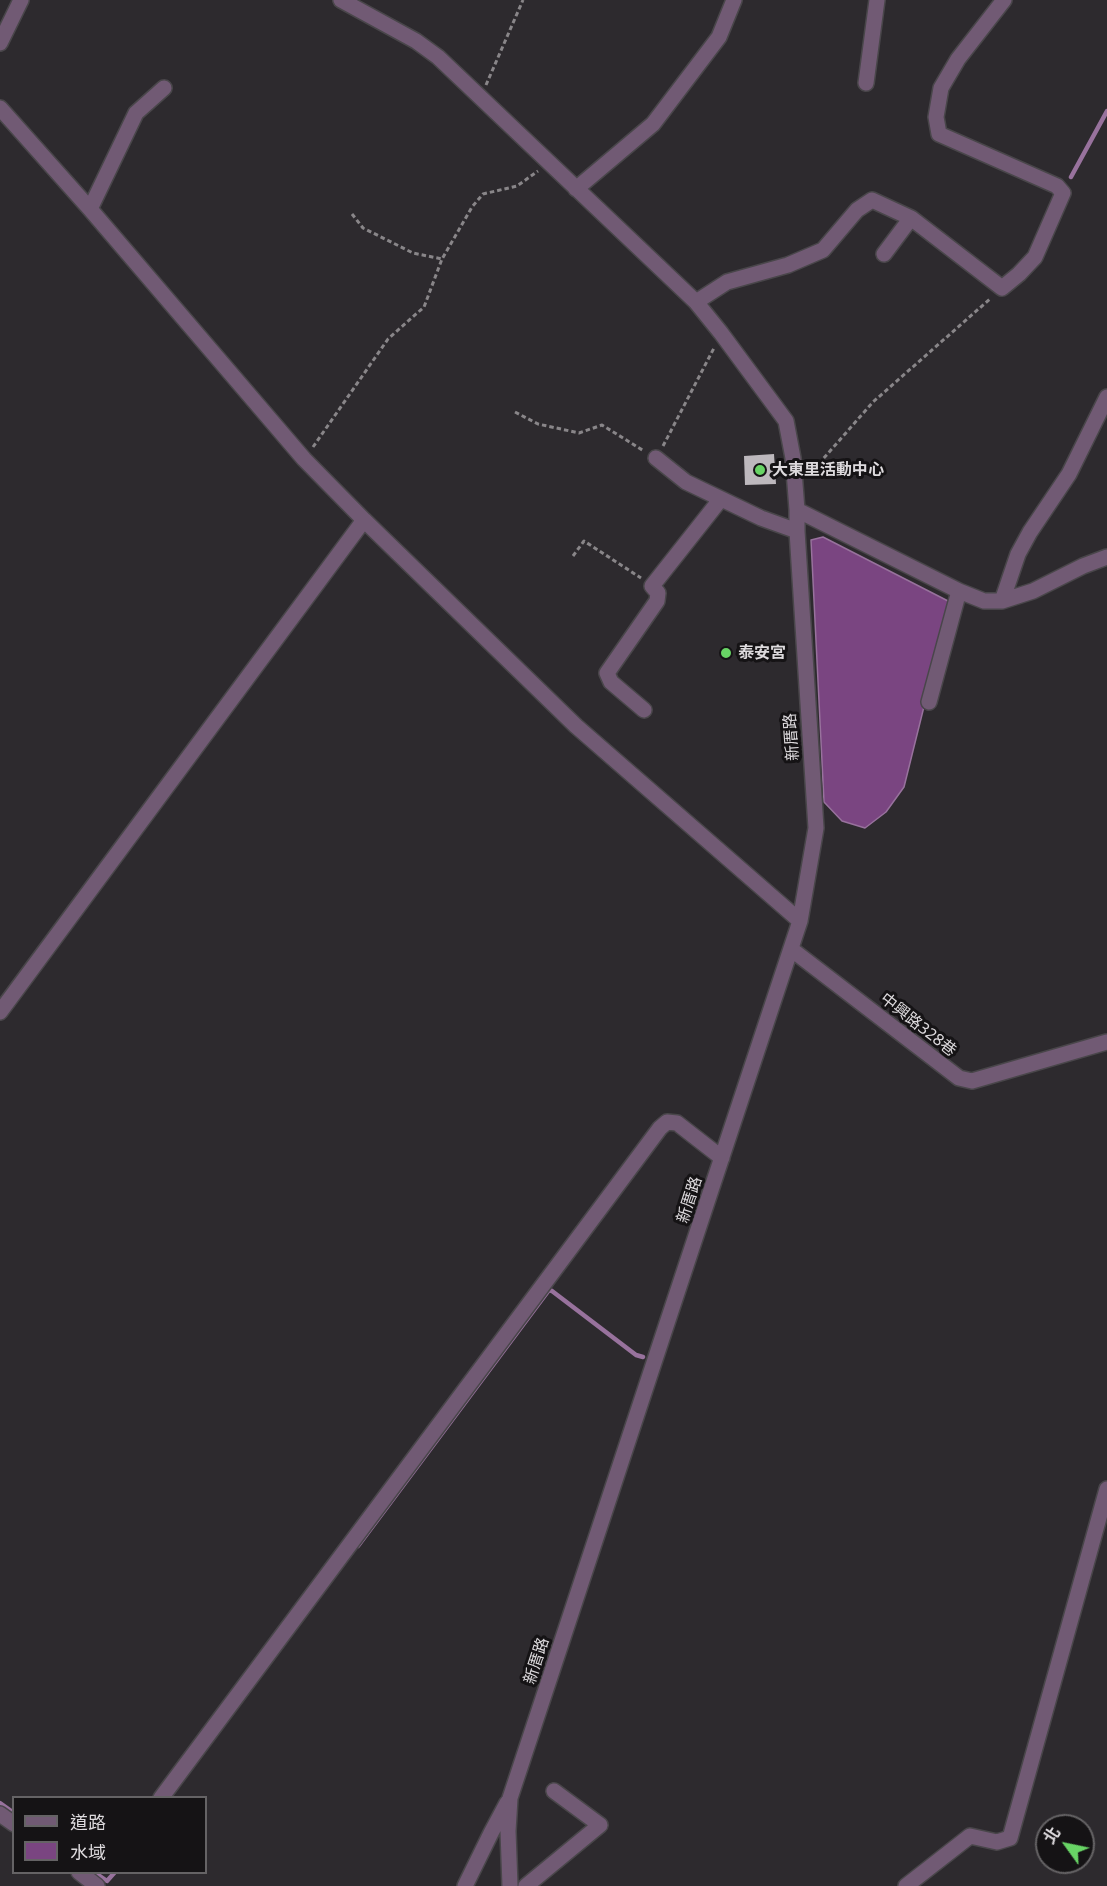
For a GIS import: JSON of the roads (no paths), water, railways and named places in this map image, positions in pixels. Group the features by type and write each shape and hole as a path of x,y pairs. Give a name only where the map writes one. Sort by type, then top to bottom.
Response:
{"street":[{"path":"0,43 21,0"},
{"name":"新厝路","path":"341,0 417,41 438,57 696,302 722,333 786,421 797,491 797,531 816,828 800,921 510,1798 508,1831 510,1886"},
{"path":"576,189 653,124 718,37 734,0"},
{"path":"866,83 877,0"},
{"path":"696,302 727,282 788,265 823,250 857,210 872,200 911,218 1002,288 1019,274 1035,257 1063,193 1057,186 939,134 936,117 941,88 952,68 1004,0"},
{"path":"90,209 136,112 164,88"},
{"path":"0,108 90,209 304,459 364,520 576,726 800,921"},
{"path":"884,254 911,218"},
{"path":"1002,601 1018,554 1069,474 1107,397"},
{"path":"656,458 686,482 720,500 797,531"},
{"path":"644,710 611,682 607,673 657,602 658,593 652,586 720,500"},
{"path":"797,510 959,591 984,601 1002,601 1033,591 1083,566 1107,557"},
{"path":"0,1012 364,520"},
{"path":"929,702 959,591"},
{"name":"中興路328巷","path":"791,949 959,1078 972,1081 1107,1042"},
{"path":"162,1796 660,1128 667,1122 677,1123 722,1158"},
{"path":"906,1886 970,1836 997,1842 1010,1838 1107,1489"},
{"path":"526,1886 600,1824 554,1791"},
{"path":"465,1886 510,1798"},
{"path":"84,1874 100,1881"}],"water":[{"path":"823,537 950,602 904,787 886,812 865,828 842,821 824,802 811,540"}],"waterway":[{"path":"1071,177 1107,111"},
{"path":"358,1546 549,1290 636,1355 643,1357"},
{"path":"0,1803 12,1812"},
{"path":"97,1874 107,1881 113,1874"}],"place":[{"name":"大東里活動中心","path":"760,470"},
{"name":"泰安宮","path":"726,653"}]}
